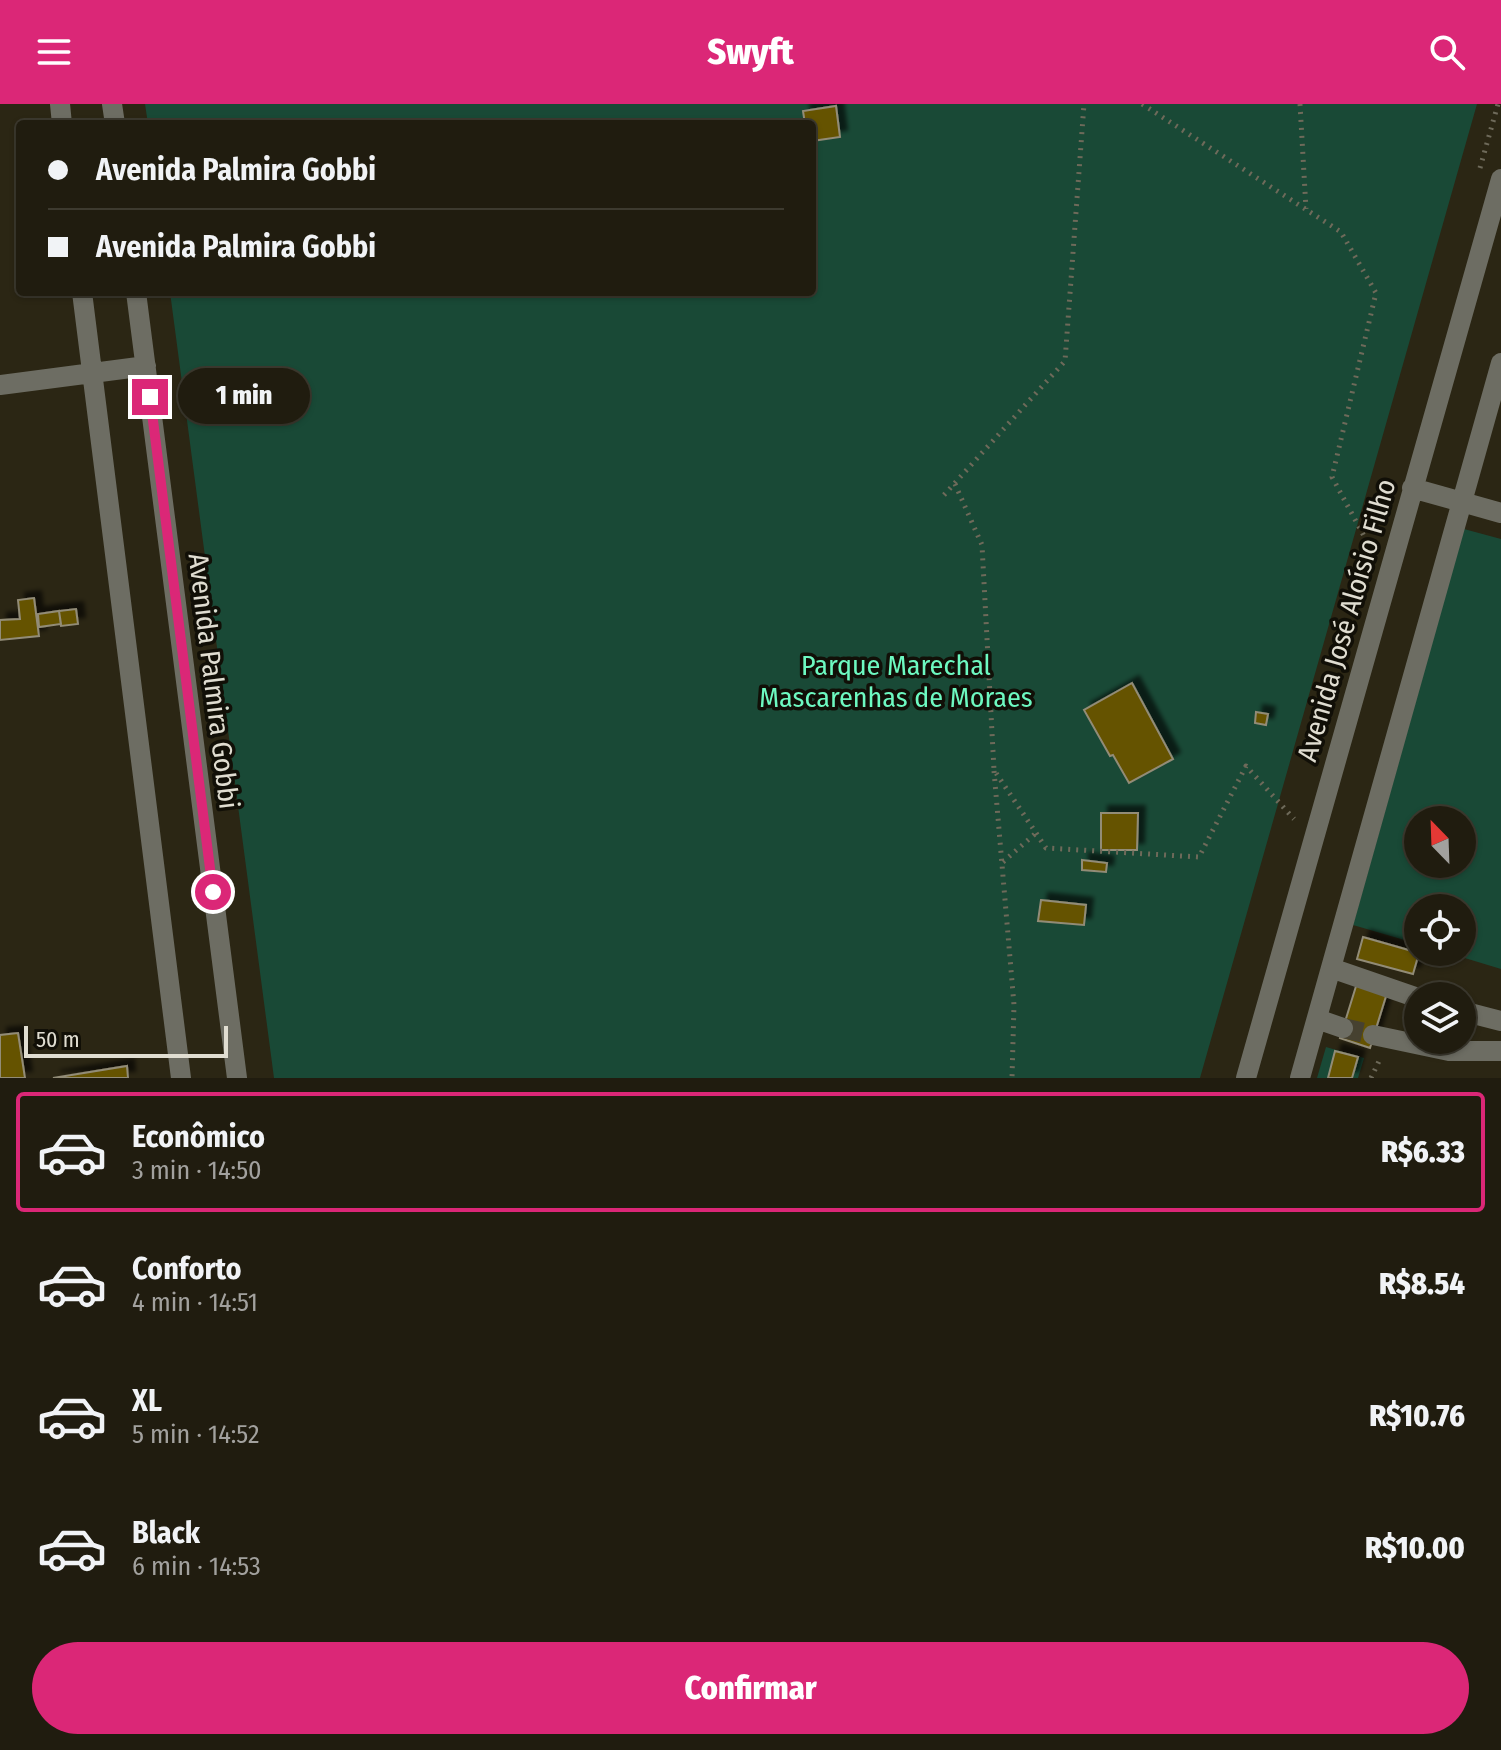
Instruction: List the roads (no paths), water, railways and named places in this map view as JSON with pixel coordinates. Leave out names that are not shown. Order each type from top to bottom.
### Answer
[{"type":"street","name":"Avenida José Aloísio Filho","points":[[1246,1078],[1501,179]]},
{"type":"street","points":[[82,296],[181,1078]]},
{"type":"street","name":"Avenida Palmira Gobbi","points":[[137,296],[237,1078]]},
{"type":"street","points":[[1300,1078],[1501,363]]},
{"type":"street","points":[[0,385],[146,366]]},
{"type":"street","points":[[1412,488],[1501,513]]},
{"type":"street","points":[[1331,968],[1404,993]]},
{"type":"street","points":[[1476,1015],[1501,1021]]},
{"type":"street","points":[[1317,1019],[1343,1028]]},
{"type":"street","points":[[1373,1035],[1404,1038]]},
{"type":"street","points":[[1476,1048],[1501,1051]]},
{"type":"tunnel","points":[[1343,1028],[1373,1035]]},
{"type":"park label","name":"Parque Marechal Mascarenhas de Moraes","points":[[896,681]]}]
